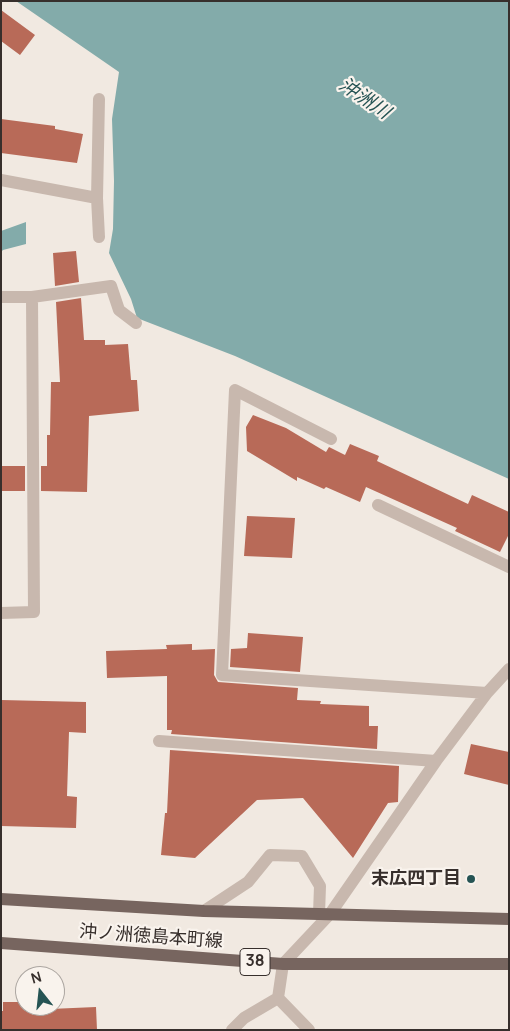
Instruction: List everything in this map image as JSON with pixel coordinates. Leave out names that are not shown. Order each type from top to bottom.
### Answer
[{"type":"main road","name":"沖ノ洲徳島本町線","points":[[1,899],[204,911],[509,919]]},
{"type":"main road","name":"沖ノ洲徳島本町線","points":[[1,943],[283,964],[509,964]]},
{"type":"street","points":[[99,100],[97,198],[99,237]]},
{"type":"street","points":[[1,180],[97,198]]},
{"type":"street","points":[[1,297],[32,297],[111,286],[120,310],[136,323]]},
{"type":"street","points":[[1,613],[34,612],[32,297]]},
{"type":"street","points":[[331,439],[235,390],[222,675],[487,692]]},
{"type":"street","points":[[378,505],[509,567]]},
{"type":"street","points":[[278,998],[283,964],[325,914],[487,692],[507,675]]},
{"type":"street","points":[[158,741],[436,761]]},
{"type":"street","points":[[204,911],[248,882],[270,854],[302,856],[320,886],[325,914]]},
{"type":"street","points":[[232,1030],[244,1018],[278,998]]},
{"type":"street","points":[[278,998],[309,1030]]},
{"type":"water","name":"沖洲川","points":[[16,1],[509,1],[509,479],[235,356],[137,318],[131,299],[109,253],[113,229],[112,119],[119,72]]},
{"type":"water","points":[[26,222],[26,244],[1,252],[1,231]]},
{"type":"building","points":[[1,10],[35,35],[20,55],[1,41]]},
{"type":"building","points":[[1,119],[55,126],[55,129],[83,134],[77,163],[1,153]]},
{"type":"building","points":[[76,251],[79,282],[55,286],[53,253]]},
{"type":"building","points":[[81,298],[84,340],[105,340],[105,345],[128,344],[131,380],[137,380],[139,411],[89,416],[87,492],[41,491],[41,466],[47,466],[47,435],[50,435],[51,382],[60,382],[56,302]]},
{"type":"building","points":[[253,415],[286,428],[326,452],[329,447],[345,455],[350,444],[379,456],[377,461],[468,504],[472,495],[509,512],[509,534],[500,552],[455,531],[457,528],[366,487],[360,502],[297,477],[297,481],[247,451],[246,427]]},
{"type":"building","points":[[1,466],[25,466],[25,491],[1,491]]},
{"type":"building","points":[[247,516],[295,518],[292,558],[244,556]]},
{"type":"building","points":[[248,633],[303,637],[300,672],[230,667],[231,649],[247,648]]},
{"type":"building","points":[[192,644],[192,650],[215,649],[214,675],[218,682],[298,688],[297,700],[321,701],[320,704],[369,706],[369,726],[378,726],[377,749],[171,734],[172,730],[167,730],[167,676],[107,678],[106,651],[167,649],[166,645]]},
{"type":"building","points":[[1,700],[86,702],[86,733],[69,732],[67,796],[77,797],[76,828],[1,826]]},
{"type":"building","points":[[471,744],[509,752],[509,785],[464,774]]},
{"type":"building","points":[[170,750],[399,766],[398,802],[388,803],[353,858],[303,798],[257,800],[195,858],[161,855],[165,813],[167,813]]},
{"type":"building","points":[[3,1002],[15,1002],[15,1016],[65,1016],[65,1008],[96,1007],[97,1030],[1,1030],[1,1011],[3,1011]]},
{"type":"place","name":"末広四丁目","points":[[471,879]]}]
